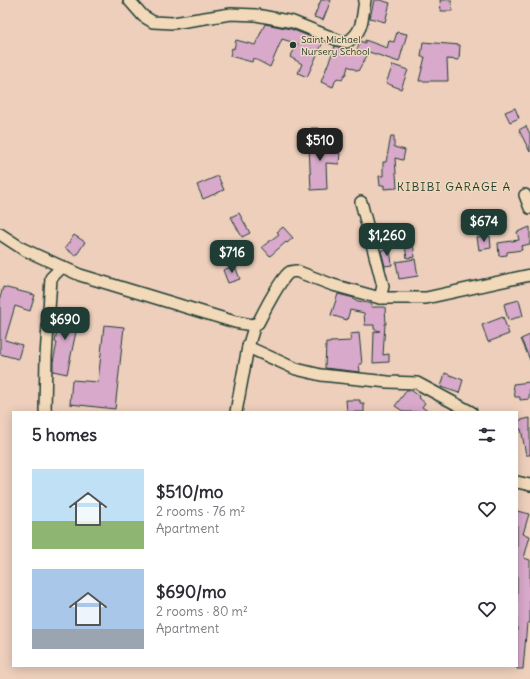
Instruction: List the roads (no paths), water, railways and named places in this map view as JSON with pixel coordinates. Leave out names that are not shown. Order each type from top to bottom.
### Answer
[{"type":"street","points":[[129,0],[143,16],[153,22],[173,23],[231,14],[256,15],[292,22],[338,40],[348,42],[354,38],[360,29],[365,0]]},
{"type":"street","points":[[525,195],[530,208]]},
{"type":"street","points":[[361,202],[383,286],[380,298]]},
{"type":"street","points":[[0,234],[23,249],[80,275],[112,286],[235,322],[255,324]]},
{"type":"street","points":[[45,411],[46,357],[51,278],[62,267]]},
{"type":"street","points":[[236,411],[248,346],[255,324],[278,286],[290,272],[296,271],[332,285],[380,298],[426,298],[530,275]]},
{"type":"street","points":[[248,346],[296,369],[320,375],[388,382],[417,383],[469,411]]},
{"type":"street","points":[[518,482],[530,485]]},
{"type":"place","name":"Saint Michael Nursery School","points":[[293,45]]},
{"type":"district","name":"KIBIBI GARAGE A","points":[[454,187]]}]
